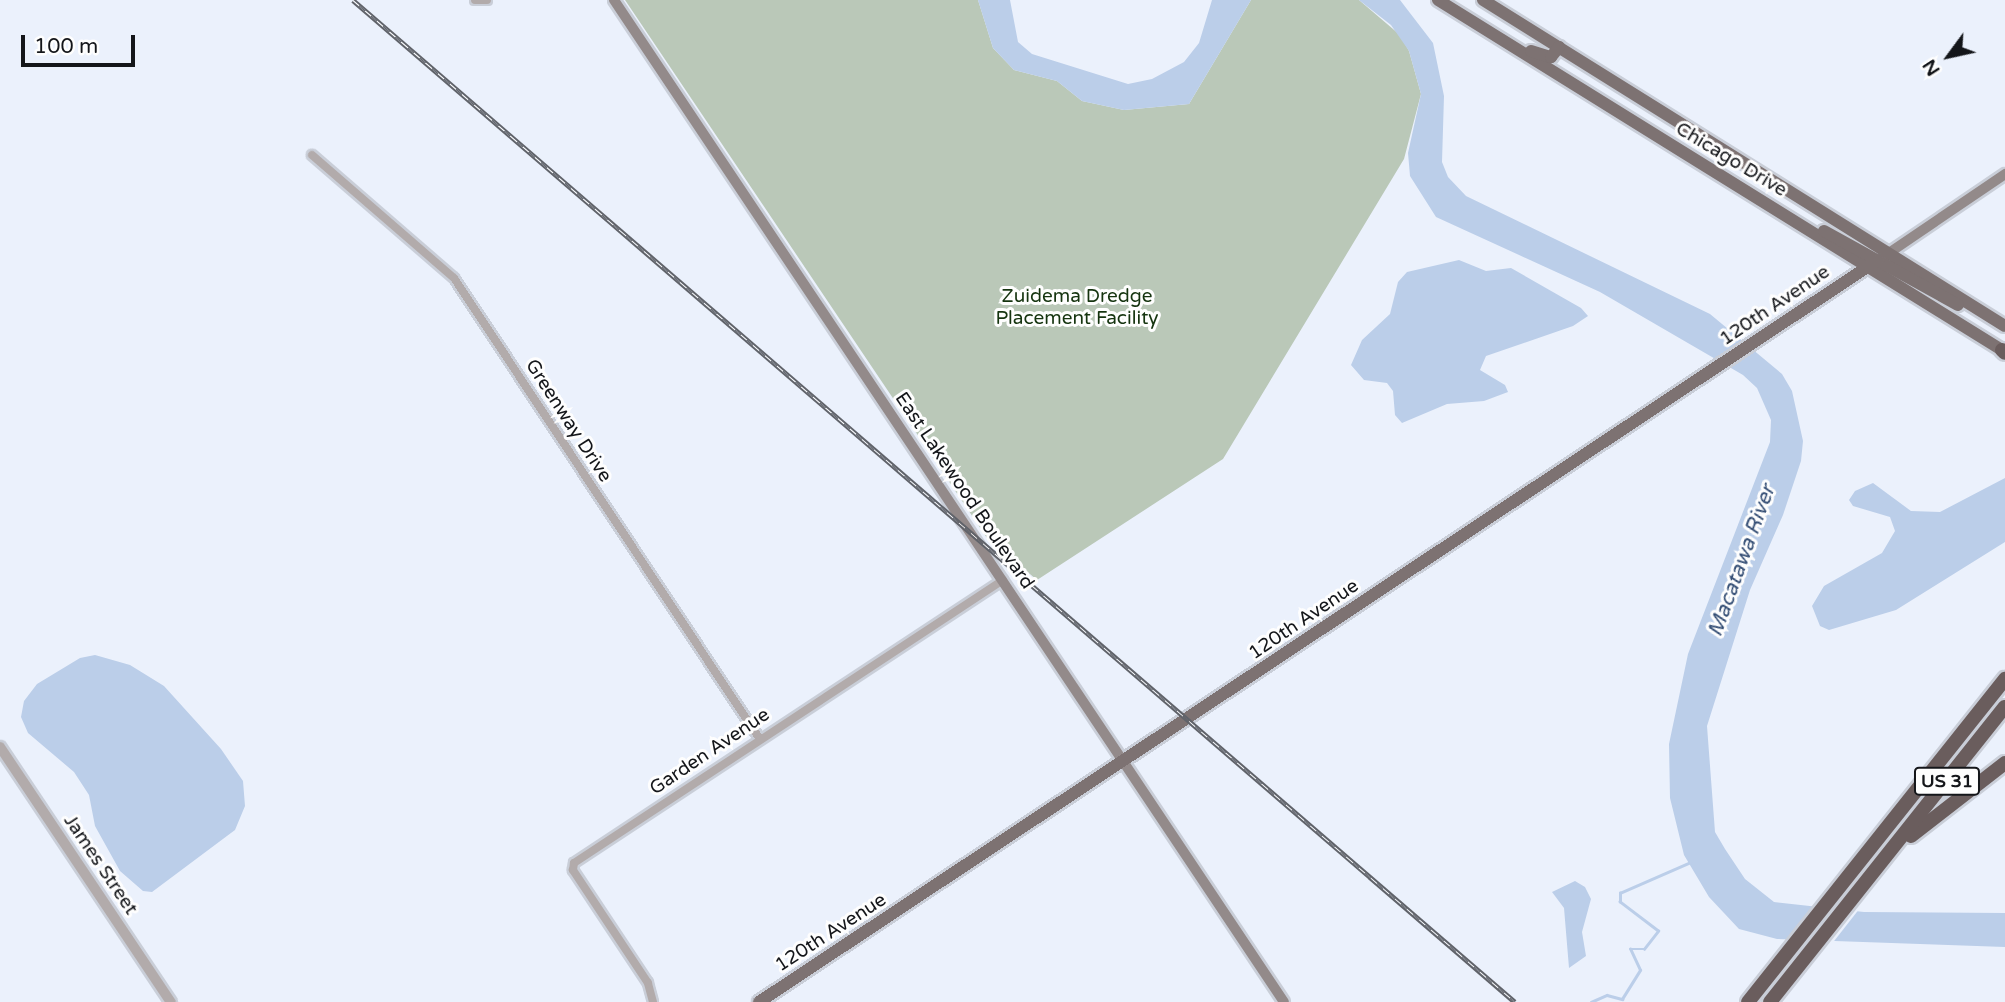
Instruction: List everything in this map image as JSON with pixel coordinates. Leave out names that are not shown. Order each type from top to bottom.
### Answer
[{"type":"highway","name":"US 31","points":[[1748,1002],[2005,680]]},
{"type":"highway","name":"US 31","points":[[1770,1002],[2005,707]]},
{"type":"highway","points":[[1888,854],[2005,764]]},
{"type":"main road","name":"East Lakewood Boulevard","points":[[614,0],[1284,1002]]},
{"type":"main road","name":"Chicago Drive","points":[[1438,0],[1800,224],[1982,311],[2005,326]]},
{"type":"main road","name":"Chicago Drive","points":[[1483,0],[1735,157],[2004,352]]},
{"type":"main road","points":[[1457,12],[1464,9],[1540,56],[1551,57],[1559,47]]},
{"type":"main road","points":[[1700,164],[1713,152],[1735,157]]},
{"type":"main road","points":[[1878,260],[2005,174]]},
{"type":"main road","name":"120th Avenue","points":[[759,1002],[1126,762],[1878,260]]},
{"type":"street","points":[[475,0],[487,0]]},
{"type":"street","name":"Greenway Drive","points":[[312,155],[454,278],[759,738]]},
{"type":"street","name":"Garden Avenue","points":[[653,1002],[648,983],[573,870],[574,863],[759,738],[1003,580]]},
{"type":"street","name":"James Street","points":[[0,747],[171,1002]]},
{"type":"green space","name":"Zuidema Dredge Placement Facility","points":[[625,0],[978,0],[993,48],[1014,70],[1057,81],[1082,101],[1124,110],[1189,104],[1251,0],[1359,0],[1400,35],[1409,51],[1421,94],[1404,159],[1223,459],[1037,580],[987,538]]},
{"type":"water","points":[[978,0],[1010,0],[1018,42],[1032,54],[1128,84],[1152,79],[1184,62],[1199,43],[1212,0],[1251,0],[1189,104],[1124,110],[1082,101],[1057,81],[1014,70],[993,48]]},
{"type":"water","name":"Macatawa River","points":[[1359,0],[1400,0],[1433,43],[1444,96],[1442,162],[1448,177],[1466,196],[1710,314],[1782,374],[1792,391],[1803,441],[1801,461],[1783,515],[1750,590],[1707,726],[1715,832],[1745,879],[1774,902],[1864,912],[2005,913],[2005,947],[1777,939],[1739,929],[1709,897],[1684,855],[1670,798],[1669,744],[1688,654],[1770,442],[1771,420],[1757,388],[1743,375],[1600,292],[1436,217],[1410,176],[1408,153],[1421,94],[1409,51],[1391,25]]},
{"type":"water","points":[[1459,260],[1486,271],[1511,268],[1581,308],[1588,316],[1573,326],[1486,356],[1480,370],[1505,385],[1508,392],[1484,401],[1447,404],[1402,423],[1395,415],[1393,391],[1387,383],[1364,380],[1351,365],[1362,340],[1390,314],[1398,282],[1407,272]]},
{"type":"water","points":[[2005,478],[2005,542],[1896,610],[1829,630],[1820,626],[1812,606],[1824,586],[1882,553],[1895,531],[1890,517],[1853,506],[1849,500],[1855,491],[1873,483],[1911,511],[1940,512]]},
{"type":"water","points":[[95,655],[130,665],[164,686],[221,749],[243,781],[245,806],[235,830],[152,892],[143,891],[120,871],[95,826],[89,795],[74,772],[28,733],[21,717],[24,701],[37,684],[80,658]]},
{"type":"water","points":[[1575,881],[1585,887],[1591,899],[1582,932],[1586,956],[1569,968],[1564,908],[1552,892]]},
{"type":"pier","points":[[1815,904],[1860,908],[1831,945],[1784,943]]},
{"type":"waterway","points":[[1591,1002],[1607,995],[1622,999],[1640,970],[1630,949],[1644,949],[1658,931],[1620,902],[1620,893],[1691,862]]},
{"type":"railway","points":[[353,0],[1515,1002]]}]
